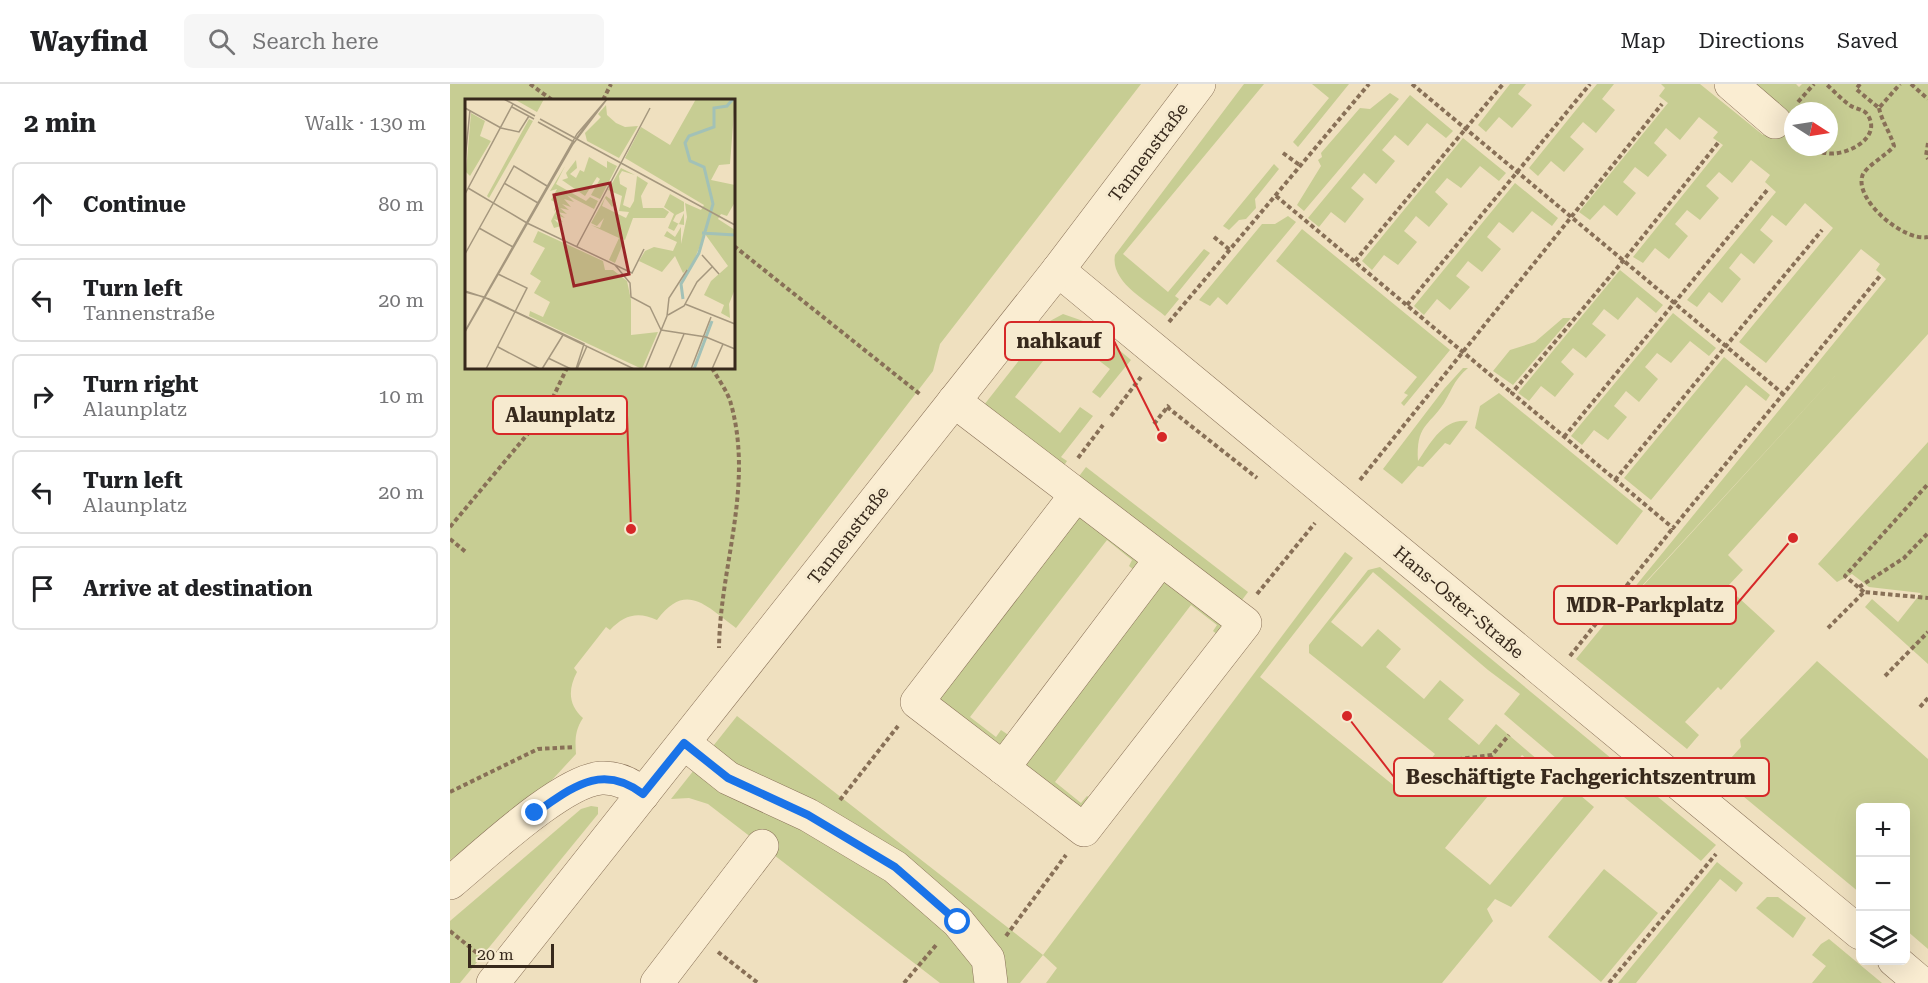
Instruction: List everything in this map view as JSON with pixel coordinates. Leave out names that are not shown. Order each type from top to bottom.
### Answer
[{"type":"street","name":"Tannenstraße","points":[[487,970],[643,794],[684,743],[1058,270],[1199,84]]},
{"type":"street","points":[[1731,84],[1775,122]]},
{"type":"street","name":"Hans-Oster-Straße","points":[[1058,270],[1145,362],[1338,501],[1856,930]]},
{"type":"street","points":[[949,407],[1068,488],[1245,623],[1084,830],[917,702],[1068,488]]},
{"type":"street","points":[[1003,768],[1161,559]]},
{"type":"street","points":[[684,743],[728,778],[808,815],[895,867],[958,922],[990,971]]},
{"type":"street","points":[[450,883],[535,813],[579,783],[602,778],[628,783],[643,794]]},
{"type":"street","points":[[657,983],[762,846]]},
{"type":"street","points":[[1900,965],[1921,983]]},
{"type":"path","points":[[530,84],[551,99]]},
{"type":"path","points":[[604,99],[611,84]]},
{"type":"path","points":[[1111,416],[1145,362],[1230,250],[1369,84]]},
{"type":"path","points":[[1412,84],[1782,393]]},
{"type":"path","points":[[1354,261],[1503,84]]},
{"type":"path","points":[[1407,305],[1590,84]]},
{"type":"path","points":[[1826,84],[1852,107],[1863,110],[1869,116],[1871,129],[1866,141],[1848,150],[1838,152]]},
{"type":"path","points":[[1860,84],[1856,89],[1879,108],[1882,122],[1891,135],[1894,146],[1887,156],[1866,169],[1861,178],[1863,190],[1876,212],[1893,226],[1910,235],[1928,237]]},
{"type":"path","points":[[1879,108],[1900,84]]},
{"type":"path","points":[[1911,84],[1928,99]]},
{"type":"path","points":[[1238,618],[1314,523],[1338,501],[1462,351],[1662,104]]},
{"type":"path","points":[[1512,393],[1718,143]]},
{"type":"path","points":[[1928,143],[1926,156],[1928,159]]},
{"type":"path","points":[[1283,153],[1300,166]]},
{"type":"path","points":[[1564,437],[1768,189]]},
{"type":"path","points":[[1276,196],[1673,528]]},
{"type":"path","points":[[1615,480],[1727,348],[1822,230]]},
{"type":"path","points":[[1214,237],[1230,250]]},
{"type":"path","points":[[735,247],[949,407]]},
{"type":"path","points":[[1552,678],[1782,393],[1880,276]]},
{"type":"path","points":[[450,527],[546,412],[567,369]]},
{"type":"path","points":[[713,369],[731,403],[740,465],[733,547],[719,616]]},
{"type":"path","points":[[1154,424],[1172,401]]},
{"type":"path","points":[[1167,407],[1260,480]]},
{"type":"path","points":[[1068,488],[1104,425]]},
{"type":"path","points":[[1928,484],[1845,576],[1864,592],[1928,598]]},
{"type":"path","points":[[1305,516],[1314,523]]},
{"type":"path","points":[[1859,587],[1904,558],[1928,532]]},
{"type":"path","points":[[450,539],[467,553]]},
{"type":"path","points":[[1828,628],[1864,592]]},
{"type":"path","points":[[1885,676],[1928,632]]},
{"type":"path","points":[[1920,707],[1928,698]]},
{"type":"path","points":[[843,798],[917,702]]},
{"type":"path","points":[[1428,763],[1492,755],[1509,735]]},
{"type":"path","points":[[450,792],[538,749],[575,747]]},
{"type":"path","points":[[990,971],[1084,830]]},
{"type":"path","points":[[1609,983],[1736,830]]},
{"type":"path","points":[[450,931],[487,970]]},
{"type":"path","points":[[694,933],[758,983]]},
{"type":"path","points":[[904,983],[918,966]]},
{"type":"green space","points":[[450,84],[1141,84],[940,344],[933,371],[736,628],[705,606],[696,601],[687,600],[677,602],[667,608],[657,620],[637,615],[626,618],[610,630],[606,627],[574,668],[577,672],[571,691],[572,702],[583,718],[576,735],[576,754],[552,780],[450,860]]},
{"type":"green space","points":[[1244,84],[1264,84],[1123,254],[1168,292],[1204,249],[1210,253],[1175,296],[1179,299],[1165,316],[1124,282],[1115,265],[1115,255]]},
{"type":"green space","points":[[1312,84],[1349,84],[1298,147],[1293,142],[1329,98]]},
{"type":"green space","points":[[1510,84],[1526,84],[1518,94],[1532,105],[1512,128],[1499,117],[1486,132],[1478,125]]},
{"type":"green space","points":[[1597,84],[1614,84],[1602,99],[1615,110],[1596,133],[1583,122],[1570,137],[1584,149],[1564,172],[1551,161],[1538,176],[1529,168]]},
{"type":"green space","points":[[1661,84],[1700,84],[1763,135],[1775,122],[1740,84],[1796,84],[1799,87],[1802,84],[1928,84],[1928,334],[1728,555],[1743,570],[1727,587],[1775,631],[1721,690],[1718,687],[1685,722],[1699,735],[1687,749],[1576,659],[1886,279],[1876,270],[1880,264],[1861,249],[1766,363],[1739,342],[1833,228],[1805,203],[1786,226],[1772,215],[1760,230],[1773,241],[1754,264],[1741,253],[1729,268],[1741,279],[1722,303],[1709,292],[1697,307],[1687,300],[1776,192],[1765,182],[1770,175],[1751,160],[1732,183],[1719,172],[1706,186],[1719,198],[1700,220],[1687,210],[1675,224],[1688,236],[1669,259],[1655,248],[1643,263],[1633,257],[1723,145],[1713,138],[1718,132],[1699,117],[1680,140],[1666,128],[1654,143],[1667,155],[1648,177],[1635,167],[1623,182],[1636,193],[1617,216],[1604,205],[1590,220],[1579,212],[1668,103],[1659,96],[1665,88]],"holes":[[[1845,365],[1641,588],[1641,587]]]},
{"type":"green space","points":[[1390,93],[1399,99],[1304,211],[1297,205],[1321,166],[1318,160],[1322,157],[1321,153],[1360,108],[1370,109]]},
{"type":"green space","points":[[1410,95],[1453,131],[1446,138],[1427,123],[1408,146],[1395,135],[1382,150],[1395,161],[1376,184],[1364,173],[1351,188],[1364,199],[1345,223],[1331,212],[1319,227],[1308,218]]},
{"type":"green space","points":[[1463,138],[1506,173],[1499,181],[1480,166],[1461,188],[1447,178],[1435,192],[1448,204],[1429,227],[1416,216],[1404,231],[1417,242],[1398,265],[1384,255],[1372,270],[1362,261]]},
{"type":"green space","points":[[1274,164],[1279,169],[1255,199],[1256,208],[1246,219],[1239,220],[1229,230],[1223,226]]},
{"type":"green space","points":[[1515,183],[1558,218],[1552,226],[1532,211],[1513,233],[1499,222],[1487,237],[1501,249],[1482,272],[1468,261],[1456,276],[1470,287],[1450,310],[1437,299],[1424,315],[1414,306]]},
{"type":"green space","points":[[1288,216],[1296,222],[1227,305],[1218,297],[1210,306],[1199,300],[1262,224],[1275,224]]},
{"type":"green space","points":[[1302,229],[1450,350],[1404,406],[1401,403],[1408,395],[1404,393],[1417,377],[1276,261]]},
{"type":"green space","points":[[1620,270],[1663,305],[1656,313],[1637,297],[1618,320],[1604,309],[1592,324],[1606,335],[1586,358],[1573,348],[1561,362],[1574,374],[1555,397],[1541,386],[1529,401],[1518,393]]},
{"type":"green space","points":[[1673,313],[1716,348],[1709,356],[1690,341],[1671,363],[1657,353],[1645,367],[1658,379],[1639,402],[1626,391],[1614,406],[1627,417],[1608,440],[1594,430],[1582,445],[1571,436]]},
{"type":"green space","points":[[1063,314],[1086,322],[1131,360],[1100,398],[1092,392],[1110,369],[1064,334],[1015,397],[1060,433],[1080,407],[1093,416],[1061,457],[1067,461],[1059,473],[980,410],[1050,321]]},
{"type":"green space","points":[[1563,318],[1571,318],[1513,385],[1493,371],[1510,350],[1535,342]]},
{"type":"green space","points":[[1724,357],[1770,395],[1766,401],[1746,385],[1651,500],[1624,478]]},
{"type":"green space","points":[[1463,368],[1468,368],[1457,380],[1444,403],[1421,433],[1418,461],[1444,428],[1459,421],[1468,421],[1450,445],[1445,443],[1423,467],[1418,466],[1402,484],[1383,469],[1444,389]]},
{"type":"green space","points":[[1499,393],[1643,511],[1617,545],[1475,428],[1480,406]]},
{"type":"green space","points":[[1928,442],[1928,664],[1865,607],[1872,599],[1898,622],[1921,593],[1869,587],[1852,574],[1837,582],[1818,564]]},
{"type":"green space","points":[[1086,467],[1248,592],[1236,608],[1074,483]]},
{"type":"green space","points":[[1071,512],[1142,554],[1140,575],[1129,566],[1132,560],[1107,540],[970,717],[996,737],[1001,730],[1013,738],[996,750],[931,691]]},
{"type":"green space","points":[[1345,552],[1353,558],[1260,677],[1403,793],[1435,754],[1309,653],[1309,645],[1368,570],[1380,567],[1716,845],[1701,861],[1612,787],[1602,797],[1504,714],[1520,694],[1488,670],[1373,572],[1331,622],[1362,647],[1378,629],[1401,649],[1386,667],[1424,699],[1440,680],[1464,700],[1448,719],[1479,745],[1496,724],[1545,766],[1541,771],[1522,755],[1445,848],[1490,885],[1567,793],[1548,777],[1553,772],[1594,807],[1511,907],[1495,899],[1487,909],[1493,921],[1442,983],[1046,983],[1057,968],[1043,955]]},
{"type":"green space","points":[[1160,574],[1227,619],[1224,640],[1213,631],[1217,625],[1191,605],[1055,782],[1081,803],[1087,796],[1098,804],[1085,815],[1016,756]]},
{"type":"green space","points":[[1817,661],[1928,759],[1928,949],[1910,933],[1910,803],[1856,803],[1856,890],[1720,777],[1721,769],[1741,747],[1740,740]]},
{"type":"green space","points":[[737,716],[1043,955],[1020,983],[940,983],[708,804],[689,798],[671,799]]},
{"type":"green space","points":[[591,806],[598,807],[598,814],[460,983],[450,983],[450,921],[581,809]]},
{"type":"green space","points":[[1717,862],[1743,883],[1736,892],[1720,879],[1636,983],[1618,983]]},
{"type":"green space","points":[[1604,869],[1658,913],[1601,982],[1548,937]]},
{"type":"green space","points":[[1767,897],[1778,897],[1806,918],[1793,938],[1756,908]]},
{"type":"green space","points":[[1829,939],[1856,961],[1856,965],[1860,965],[1882,983],[1812,983],[1826,966],[1812,955],[1821,944]]},
{"type":"place","name":"nahkauf","points":[[1162,437]]},
{"type":"place","name":"Alaunplatz","points":[[631,529]]},
{"type":"place","name":"MDR-Parkplatz","points":[[1793,538]]},
{"type":"place","name":"Beschäftigte Fachgerichtszentrum","points":[[1347,716]]},
{"type":"route","points":[[535,813],[579,783],[602,778],[628,783],[643,794],[684,743],[728,778],[808,815],[895,867],[958,922]]}]
